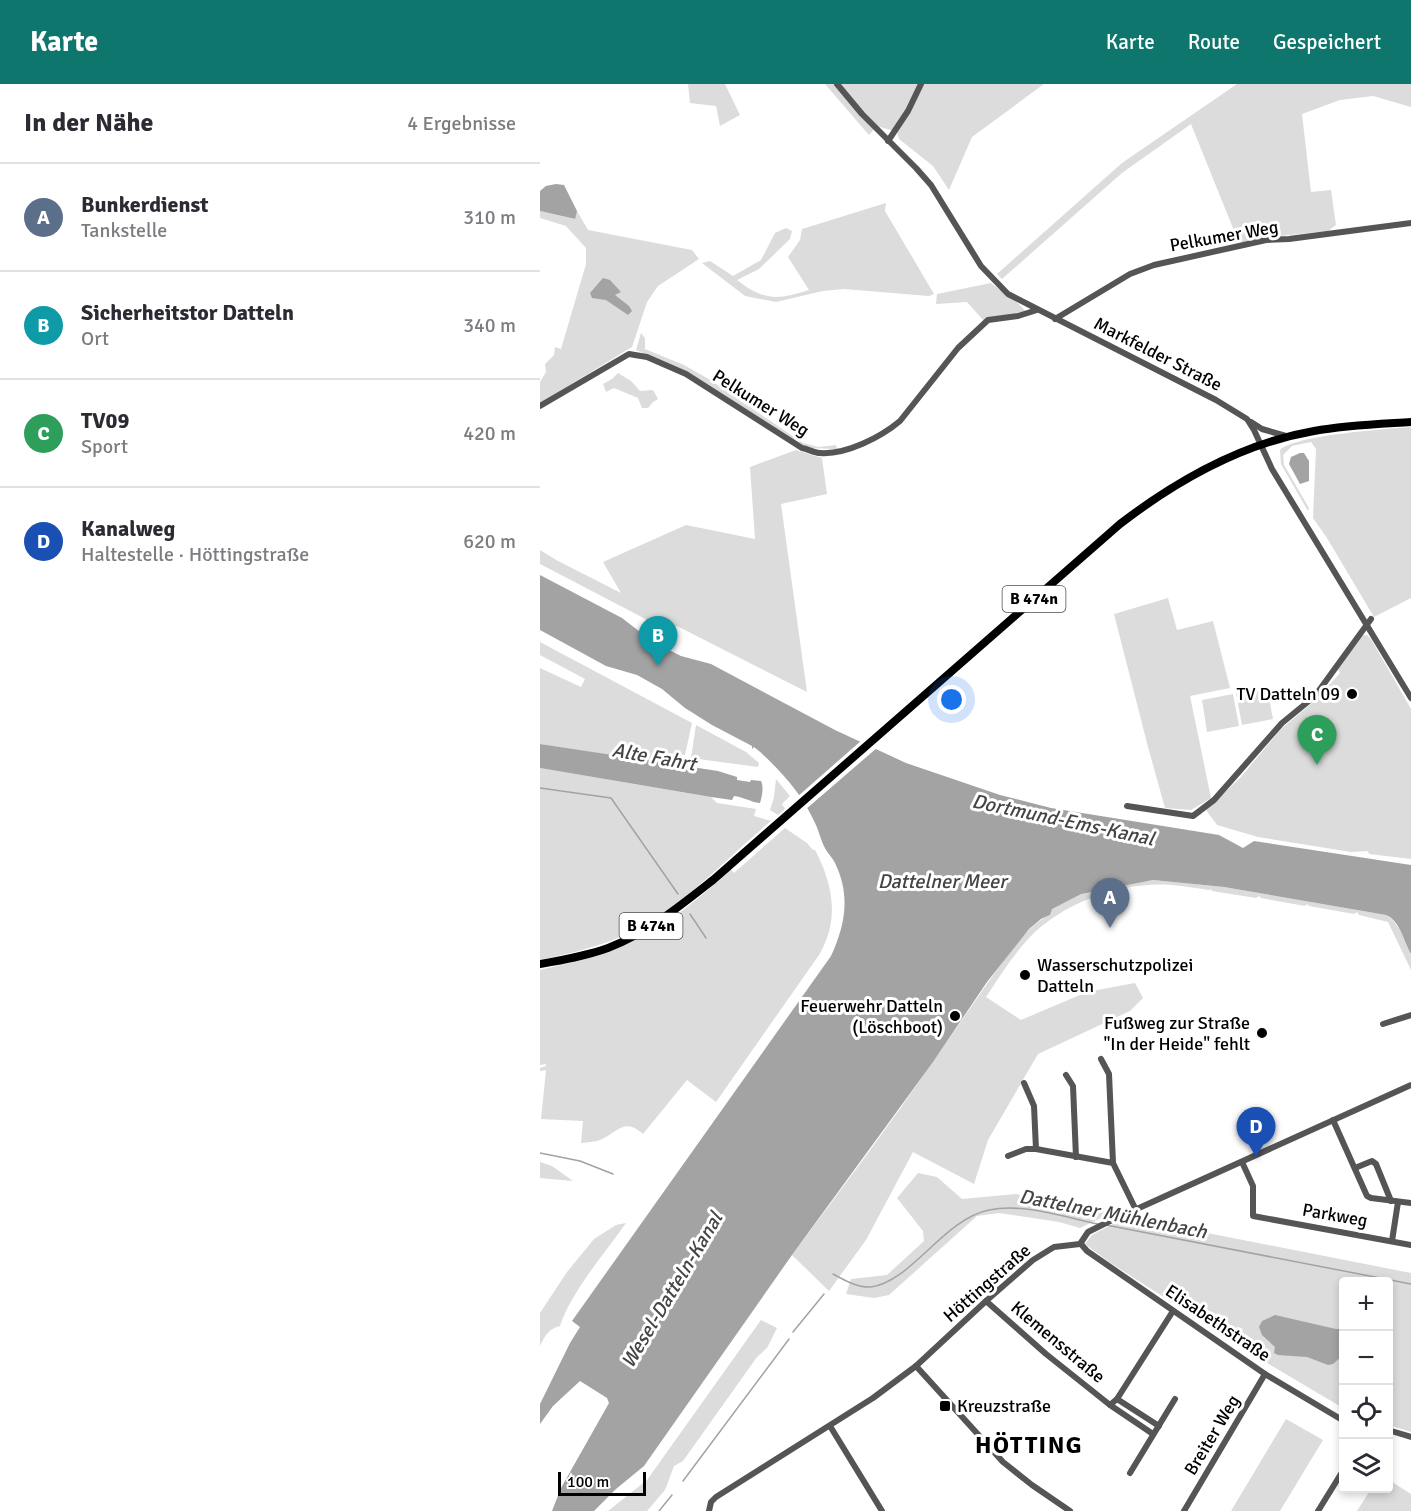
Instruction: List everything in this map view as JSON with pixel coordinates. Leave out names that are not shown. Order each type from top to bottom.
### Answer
[{"type":"main road","name":"B 474n","points":[[540,964],[598,951],[633,936],[666,916],[713,880],[1120,524],[1150,501],[1195,476],[1261,445],[1327,429],[1411,422]]},
{"type":"street","name":"Markfelder Straße","points":[[837,84],[931,185],[989,276],[1008,294],[1216,400],[1262,429],[1290,437]]},
{"type":"street","points":[[888,141],[908,111],[921,84]]},
{"type":"street","name":"Pelkumer Weg","points":[[1055,318],[1130,274],[1154,265],[1266,240],[1411,223]]},
{"type":"street","name":"Pelkumer Weg","points":[[540,406],[629,354],[647,357],[686,374],[802,448],[819,453],[840,451],[878,437],[900,421],[958,348],[988,320],[1018,316],[1037,310]]},
{"type":"street","points":[[1247,419],[1272,469],[1369,621],[1411,698]]},
{"type":"street","points":[[1127,806],[1192,816],[1207,805],[1229,784],[1282,723],[1315,696],[1369,621]]},
{"type":"street","points":[[1383,1024],[1411,1015]]},
{"type":"street","points":[[1101,1059],[1109,1074],[1113,1163],[1136,1210]]},
{"type":"street","points":[[1066,1075],[1073,1086],[1076,1157]]},
{"type":"street","points":[[1024,1083],[1034,1106],[1036,1149]]},
{"type":"street","points":[[1081,1244],[1088,1232],[1108,1222],[1411,1085]]},
{"type":"street","points":[[1333,1120],[1367,1196],[1411,1203]]},
{"type":"street","points":[[1008,1156],[1026,1149],[1036,1149],[1113,1163]]},
{"type":"street","name":"Parkweg","points":[[1242,1161],[1253,1186],[1253,1216],[1411,1245]]},
{"type":"street","points":[[1355,1168],[1372,1161],[1376,1164],[1395,1201],[1392,1241]]},
{"type":"street","name":"Höttingstraße","points":[[709,1511],[711,1502],[716,1497],[873,1398],[916,1366],[1033,1260],[1060,1245],[1081,1244]]},
{"type":"street","name":"Elisabethstraße","points":[[1081,1244],[1087,1251],[1265,1374],[1339,1418]]},
{"type":"street","name":"Klemensstraße","points":[[986,1301],[1110,1406],[1153,1434]]},
{"type":"street","name":"Klemensstraße","points":[[1110,1406],[1117,1399],[1173,1311]]},
{"type":"street","points":[[916,1366],[1003,1462],[1070,1511]]},
{"type":"street","name":"Breiter Weg","points":[[1184,1511],[1265,1374]]},
{"type":"street","name":"Klemensstraße","points":[[1117,1399],[1159,1426]]},
{"type":"street","points":[[1130,1473],[1175,1399]]},
{"type":"street","points":[[830,1426],[882,1511]]},
{"type":"street","points":[[1393,1431],[1411,1437]]},
{"type":"street","points":[[1318,1511],[1339,1477]]},
{"type":"shaded area","points":[[688,84],[725,84],[740,115],[720,126],[716,106],[690,103]]},
{"type":"shaded area","points":[[825,84],[1044,84],[972,137],[949,190],[933,166],[899,139],[897,132],[877,126],[869,135]]},
{"type":"shaded area","points":[[1237,84],[1411,84],[1411,107],[1373,96],[1340,100],[1302,114],[1311,192],[1331,190],[1336,225],[1328,231],[1239,243],[1191,124],[1122,173],[1002,279],[997,274],[1122,163]]},
{"type":"shaded area","points":[[886,203],[885,211],[934,294],[929,296],[844,289],[823,291],[776,302],[745,296],[702,263],[710,261],[733,276],[761,260],[775,233],[786,228],[792,231],[790,239],[759,269],[737,280],[755,292],[772,297],[788,296],[809,290],[788,257],[800,240],[802,229]]},
{"type":"shaded area","points":[[540,211],[574,219],[577,211],[588,230],[692,250],[699,259],[658,286],[647,302],[632,347],[540,403],[540,382],[546,372],[545,364],[554,355],[555,347],[561,349],[586,264],[586,248],[566,226],[540,218]]},
{"type":"shaded area","points":[[991,283],[1025,311],[984,321],[967,302],[936,304],[937,294]]},
{"type":"shaded area","points":[[641,333],[645,338],[645,349],[684,365],[707,378],[803,443],[818,447],[836,445],[837,449],[809,448],[684,370],[636,350]]},
{"type":"shaded area","points":[[618,373],[631,381],[640,391],[653,390],[658,399],[648,408],[642,408],[638,398],[614,388],[606,392],[603,384]]},
{"type":"shaded area","points":[[1411,427],[1411,598],[1374,617],[1313,518],[1316,449],[1311,442],[1292,446],[1283,455],[1284,465],[1309,508],[1308,511],[1281,464],[1280,450],[1303,440]]},
{"type":"shaded area","points":[[796,450],[822,458],[827,494],[781,504],[807,692],[677,626],[657,625],[540,564],[540,550],[621,593],[603,562],[686,525],[755,539],[750,467]]},
{"type":"shaded area","points":[[1168,598],[1177,630],[1213,621],[1230,688],[1190,696],[1211,798],[1191,810],[1165,808],[1114,614]]},
{"type":"shaded area","points":[[1364,635],[1371,639],[1411,709],[1411,859],[1258,837],[1217,825],[1206,810],[1240,778],[1281,729],[1317,699],[1340,673],[1338,669]]},
{"type":"shaded area","points":[[540,642],[692,723],[685,755],[660,752],[685,767],[540,744],[540,668],[581,687],[585,679],[540,655]]},
{"type":"shaded area","points":[[1267,688],[1273,719],[1242,725],[1236,693]]},
{"type":"shaded area","points":[[1233,694],[1239,726],[1207,732],[1202,700]]},
{"type":"shaded area","points":[[696,725],[746,752],[759,763],[758,767],[691,758]]},
{"type":"shaded area","points":[[540,768],[711,797],[717,803],[756,809],[754,816],[771,821],[696,888],[648,923],[609,941],[540,960]]},
{"type":"shaded area","points":[[776,779],[790,796],[782,804],[785,809],[778,815],[770,810]]},
{"type":"shaded area","points":[[785,828],[815,850],[821,863],[832,902],[830,929],[819,955],[716,1102],[687,1080],[643,1134],[626,1126],[593,1142],[581,1143],[583,1121],[541,1119],[546,1070],[540,1071],[540,1068],[546,1064],[540,1065],[540,970],[607,953],[647,934],[691,904],[730,869],[734,873]]},
{"type":"shaded area","points":[[1153,880],[1224,887],[1386,915],[1398,927],[1408,945],[1411,970],[1388,922],[1359,915],[1357,912],[1354,914],[1259,896],[1256,898],[1177,885],[1153,885],[1115,890],[1077,904],[1030,937],[986,997],[1021,1020],[1087,992],[1135,983],[1143,998],[1130,1011],[1038,1054],[988,1140],[974,1184],[913,1152],[866,1240],[829,1291],[792,1255],[883,1132],[1015,946],[1030,928],[1050,915],[1051,909],[1074,896],[1100,888]]},
{"type":"shaded area","points":[[540,1162],[552,1166],[573,1181],[540,1178]]},
{"type":"shaded area","points":[[918,1173],[937,1177],[962,1199],[1016,1194],[1108,1211],[1107,1215],[1080,1228],[1059,1222],[999,1213],[977,1216],[889,1295],[874,1298],[846,1294],[851,1279],[887,1275],[924,1241],[923,1231],[897,1198]]},
{"type":"shaded area","points":[[1126,1217],[1411,1273],[1411,1432],[1393,1426],[1393,1277],[1339,1277],[1339,1406],[1262,1360],[1109,1262],[1085,1244],[1092,1235]]},
{"type":"shaded area","points":[[626,1223],[580,1286],[560,1326],[545,1336],[540,1346],[540,1313],[567,1272],[594,1239],[616,1225]]},
{"type":"shaded area","points":[[761,1320],[777,1328],[767,1348],[757,1357],[683,1461],[674,1466],[665,1490],[647,1511],[608,1511],[647,1480]]},
{"type":"shaded area","points":[[1286,1419],[1323,1440],[1280,1511],[1231,1511]]},
{"type":"shaded area","points":[[1393,1483],[1411,1494],[1411,1511],[1357,1511],[1368,1493],[1393,1493]]},
{"type":"water","points":[[564,185],[577,211],[575,219],[540,211],[540,191],[546,186]]},
{"type":"water","points":[[603,278],[610,280],[621,292],[615,295],[629,306],[632,311],[628,315],[606,300],[592,298],[590,293]]},
{"type":"water","points":[[1304,453],[1309,461],[1309,481],[1300,484],[1289,464],[1291,457]]},
{"type":"water","name":"Dattelner Meer","points":[[540,575],[622,618],[653,642],[681,656],[711,664],[835,730],[906,763],[1000,795],[1051,808],[1219,835],[1243,848],[1254,841],[1411,865],[1411,954],[1395,922],[1386,915],[1224,887],[1153,880],[1081,894],[1052,909],[1050,915],[1029,929],[987,982],[933,1062],[792,1255],[644,1466],[594,1511],[552,1511],[561,1488],[609,1403],[607,1398],[580,1381],[553,1406],[540,1424],[540,1404],[580,1327],[572,1321],[831,956],[843,922],[844,899],[840,875],[826,850],[810,812],[798,793],[776,767],[754,747],[752,749],[752,746],[685,708],[662,689],[637,675],[606,666],[540,630]]},
{"type":"water","points":[[540,744],[718,771],[737,777],[737,780],[761,781],[763,789],[760,803],[741,797],[734,796],[732,800],[711,797],[540,768]]},
{"type":"water","points":[[1275,1315],[1339,1329],[1339,1359],[1328,1365],[1307,1357],[1278,1355],[1274,1353],[1275,1347],[1262,1335],[1259,1327],[1262,1321]]},
{"type":"pier","points":[[862,740],[878,747],[805,810],[797,797]]},
{"type":"waterway","points":[[540,788],[611,798],[678,894]]},
{"type":"waterway","points":[[690,914],[706,938]]},
{"type":"waterway","name":"Dattelner Mühlenbach","points":[[540,1153],[580,1161],[613,1174]]},
{"type":"waterway","name":"Dattelner Mühlenbach","points":[[833,1274],[861,1286],[871,1287],[886,1283],[914,1263],[957,1225],[989,1210],[1016,1208],[1098,1224]]},
{"type":"waterway","name":"Dattelner Mühlenbach","points":[[1106,1225],[1411,1284]]},
{"type":"waterway","points":[[793,1332],[824,1294]]},
{"type":"waterway","points":[[683,1481],[789,1339]]},
{"type":"waterway","points":[[659,1511],[672,1495]]},
{"type":"place","name":"Sicherheitstor Datteln","points":[[658,666]]},
{"type":"place","name":"TV Datteln 09","points":[[1352,694]]},
{"type":"place","name":"TV09","points":[[1317,765]]},
{"type":"place","name":"Bunkerdienst","points":[[1110,928]]},
{"type":"place","name":"Wasserschutzpolizei Datteln","points":[[1025,975]]},
{"type":"place","name":"Feuerwehr Datteln (Löschboot)","points":[[955,1016]]},
{"type":"place","name":"Fußweg zur Straße \"In der Heide\" fehlt","points":[[1262,1033]]},
{"type":"place","name":"Kanalweg","points":[[1256,1157]]},
{"type":"place","name":"Kreuzstraße","points":[[945,1406]]},
{"type":"district","name":"HÖTTING","points":[[1029,1445]]},
{"type":"water label","name":"Alte Fahrt","points":[[654,757]]},
{"type":"water label","name":"Dortmund-Ems-Kanal","points":[[1063,820]]},
{"type":"water label","name":"Wesel-Datteln-Kanal","points":[[672,1290]]}]
